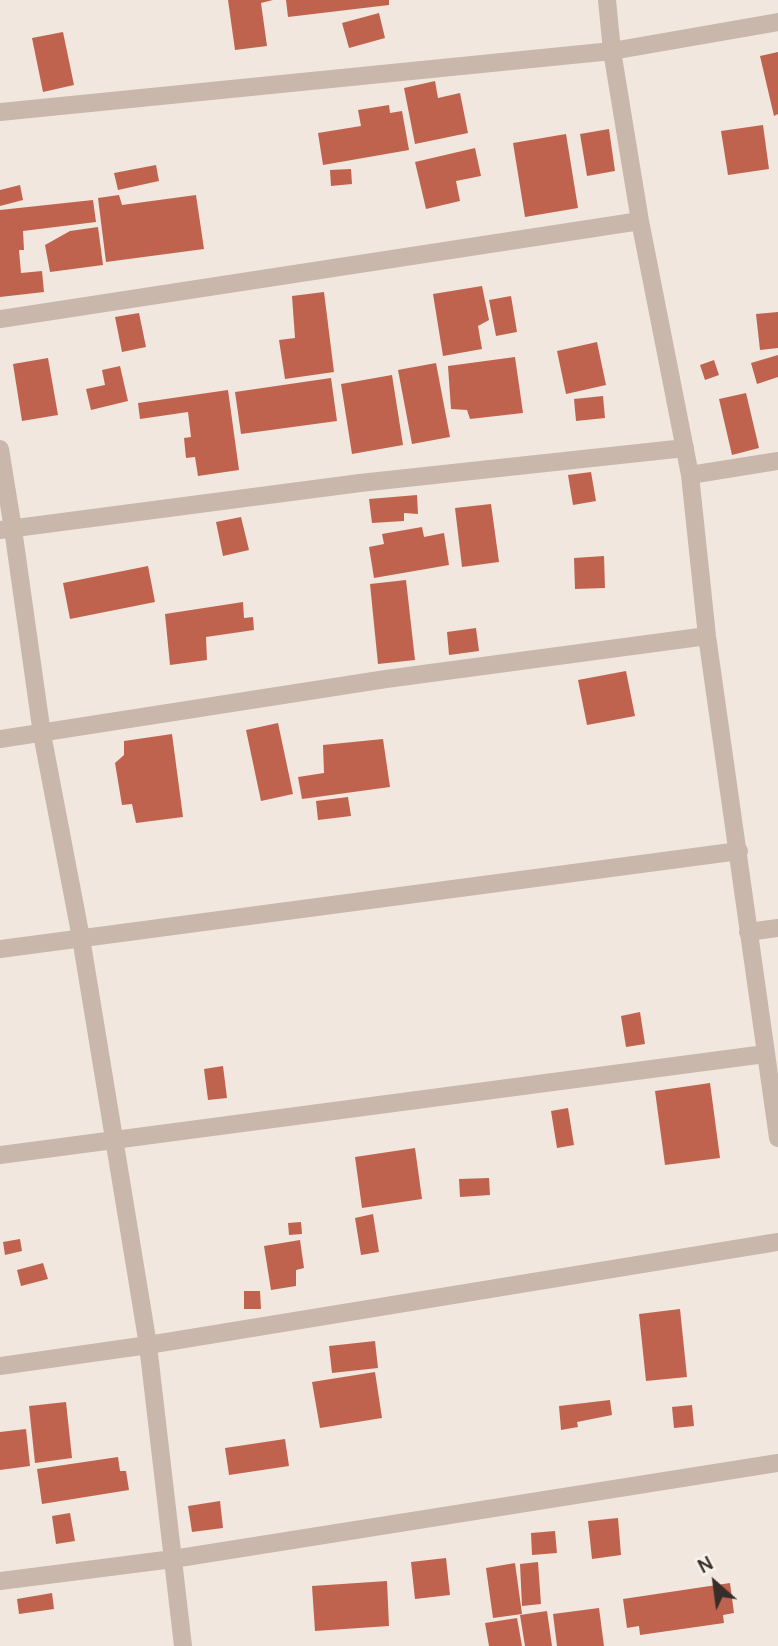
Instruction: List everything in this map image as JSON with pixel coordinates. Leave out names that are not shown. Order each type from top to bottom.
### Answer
[{"type":"street","points":[[607,0],[612,51],[640,221],[690,475],[707,636],[778,1138]]},
{"type":"street","points":[[0,112],[612,51],[778,22]]},
{"type":"street","points":[[0,319],[640,221]]},
{"type":"street","points":[[7,530],[360,483],[685,448]]},
{"type":"street","points":[[0,449],[7,530],[41,734],[81,938],[148,1345],[183,1646]]},
{"type":"street","points":[[690,475],[778,461]]},
{"type":"street","points":[[0,738],[41,734],[386,679],[707,636]]},
{"type":"street","points":[[0,949],[739,851]]},
{"type":"street","points":[[748,933],[778,928]]},
{"type":"street","points":[[0,1155],[765,1054]]},
{"type":"street","points":[[0,1366],[148,1345],[778,1242]]},
{"type":"street","points":[[0,1581],[173,1559],[778,1463]]},
{"type":"building","points":[[228,0],[273,0],[261,3],[267,46],[235,50]]},
{"type":"building","points":[[286,0],[389,0],[389,5],[288,17]]},
{"type":"building","points":[[379,13],[385,38],[349,48],[342,23]]},
{"type":"building","points":[[63,32],[74,85],[43,92],[32,38]]},
{"type":"building","points":[[778,52],[778,114],[774,116],[760,56]]},
{"type":"building","points":[[435,81],[438,98],[460,93],[468,133],[415,144],[404,88]]},
{"type":"building","points":[[389,105],[390,113],[402,111],[409,150],[323,165],[318,133],[361,126],[358,110]]},
{"type":"building","points":[[763,125],[769,169],[728,175],[721,131]]},
{"type":"building","points":[[609,129],[615,171],[587,176],[580,134]]},
{"type":"building","points":[[566,134],[578,208],[525,217],[513,143]]},
{"type":"building","points":[[475,148],[481,176],[456,181],[460,201],[426,209],[415,162]]},
{"type":"building","points":[[156,165],[159,181],[118,190],[114,173]]},
{"type":"building","points":[[351,169],[352,184],[331,186],[330,170]]},
{"type":"building","points":[[20,185],[23,200],[0,206],[0,190]]},
{"type":"building","points":[[119,195],[122,205],[196,195],[204,249],[106,262],[98,198]]},
{"type":"building","points":[[93,200],[96,222],[23,231],[24,250],[19,250],[21,273],[42,271],[44,292],[0,297],[0,210]]},
{"type":"building","points":[[98,227],[103,265],[50,272],[45,245],[70,231]]},
{"type":"building","points":[[482,286],[489,320],[478,326],[482,349],[443,356],[433,294]]},
{"type":"building","points":[[324,292],[334,372],[285,379],[279,340],[295,338],[292,296]]},
{"type":"building","points":[[511,296],[517,332],[496,336],[489,300]]},
{"type":"building","points":[[778,312],[778,348],[760,350],[756,314]]},
{"type":"building","points":[[139,313],[146,347],[122,352],[115,317]]},
{"type":"building","points":[[597,342],[606,385],[566,394],[557,351]]},
{"type":"building","points":[[778,355],[778,377],[757,384],[751,363]]},
{"type":"building","points":[[515,357],[523,413],[470,419],[467,410],[451,409],[448,366]]},
{"type":"building","points":[[48,358],[58,415],[22,421],[13,364]]},
{"type":"building","points":[[714,360],[719,375],[705,380],[700,365]]},
{"type":"building","points":[[436,363],[450,437],[412,444],[398,370]]},
{"type":"building","points":[[120,366],[128,401],[91,410],[86,389],[105,385],[102,370]]},
{"type":"building","points":[[392,375],[403,445],[352,454],[341,384]]},
{"type":"building","points":[[331,378],[337,421],[241,434],[235,392]]},
{"type":"building","points":[[228,390],[239,470],[198,476],[195,457],[186,458],[184,438],[191,437],[188,412],[140,419],[138,403]]},
{"type":"building","points":[[746,393],[759,448],[732,455],[719,399]]},
{"type":"building","points":[[603,396],[605,418],[576,421],[574,399]]},
{"type":"building","points":[[591,472],[596,501],[573,505],[568,475]]},
{"type":"building","points":[[417,495],[418,514],[404,513],[404,521],[372,523],[369,499]]},
{"type":"building","points":[[491,504],[499,562],[462,567],[455,508]]},
{"type":"building","points":[[241,517],[249,550],[223,556],[216,522]]},
{"type":"building","points":[[422,527],[424,537],[444,533],[449,565],[374,578],[369,547],[384,544],[382,534]]},
{"type":"building","points":[[604,556],[605,588],[575,589],[574,558]]},
{"type":"building","points":[[148,566],[155,602],[70,619],[63,583]]},
{"type":"building","points":[[406,580],[415,660],[378,664],[370,584]]},
{"type":"building","points":[[243,602],[244,618],[253,617],[254,630],[206,637],[207,660],[170,665],[165,614]]},
{"type":"building","points":[[476,628],[479,651],[449,655],[447,632]]},
{"type":"building","points":[[626,671],[635,716],[587,725],[578,680]]},
{"type":"building","points":[[278,723],[293,794],[261,801],[246,730]]},
{"type":"building","points":[[172,734],[183,817],[136,823],[132,804],[122,805],[115,763],[124,755],[124,741]]},
{"type":"building","points":[[383,739],[390,787],[302,799],[298,777],[324,773],[323,745]]},
{"type":"building","points":[[348,797],[351,816],[318,820],[316,801]]},
{"type":"building","points":[[640,1012],[645,1044],[626,1047],[621,1016]]},
{"type":"building","points":[[223,1066],[227,1098],[208,1100],[204,1069]]},
{"type":"building","points":[[710,1083],[720,1158],[665,1165],[655,1091]]},
{"type":"building","points":[[568,1108],[574,1145],[557,1148],[551,1111]]},
{"type":"building","points":[[415,1148],[422,1199],[362,1208],[355,1157]]},
{"type":"building","points":[[489,1178],[490,1195],[460,1197],[459,1179]]},
{"type":"building","points":[[373,1214],[379,1252],[361,1255],[355,1218]]},
{"type":"building","points":[[301,1222],[302,1234],[289,1235],[288,1223]]},
{"type":"building","points":[[20,1239],[22,1251],[5,1255],[3,1242]]},
{"type":"building","points":[[300,1240],[304,1268],[296,1270],[296,1286],[271,1290],[264,1246]]},
{"type":"building","points":[[43,1263],[48,1279],[21,1286],[17,1270]]},
{"type":"building","points":[[244,1291],[260,1291],[261,1309],[244,1309]]},
{"type":"building","points":[[680,1309],[687,1377],[646,1381],[639,1314]]},
{"type":"building","points":[[375,1341],[378,1368],[332,1373],[329,1346]]},
{"type":"building","points":[[375,1372],[382,1418],[320,1428],[312,1382]]},
{"type":"building","points":[[610,1400],[612,1415],[577,1422],[578,1427],[561,1430],[559,1406]]},
{"type":"building","points":[[66,1402],[72,1458],[35,1463],[29,1406]]},
{"type":"building","points":[[692,1405],[694,1426],[674,1428],[672,1407]]},
{"type":"building","points":[[26,1429],[30,1466],[0,1470],[0,1432]]},
{"type":"building","points":[[285,1439],[289,1466],[229,1475],[225,1448]]},
{"type":"building","points":[[118,1457],[120,1471],[126,1471],[129,1490],[42,1504],[37,1469]]},
{"type":"building","points":[[220,1501],[223,1528],[192,1532],[188,1506]]},
{"type":"building","points":[[70,1513],[75,1541],[56,1544],[52,1516]]},
{"type":"building","points":[[618,1518],[621,1555],[592,1559],[588,1521]]},
{"type":"building","points":[[555,1531],[557,1553],[532,1555],[531,1533]]},
{"type":"building","points":[[446,1558],[450,1595],[415,1599],[411,1562]]},
{"type":"building","points":[[538,1562],[541,1604],[522,1606],[520,1564]]},
{"type":"building","points":[[515,1563],[522,1614],[493,1618],[486,1568]]},
{"type":"building","points":[[387,1581],[389,1626],[315,1631],[312,1586]]},
{"type":"building","points":[[730,1583],[734,1613],[723,1615],[724,1623],[640,1635],[639,1626],[627,1628],[623,1599]]},
{"type":"building","points":[[52,1593],[54,1609],[19,1614],[17,1599]]},
{"type":"building","points":[[599,1608],[604,1646],[557,1646],[553,1614]]},
{"type":"building","points":[[547,1611],[552,1646],[525,1646],[520,1615]]},
{"type":"building","points":[[517,1618],[522,1646],[489,1646],[485,1623]]}]
